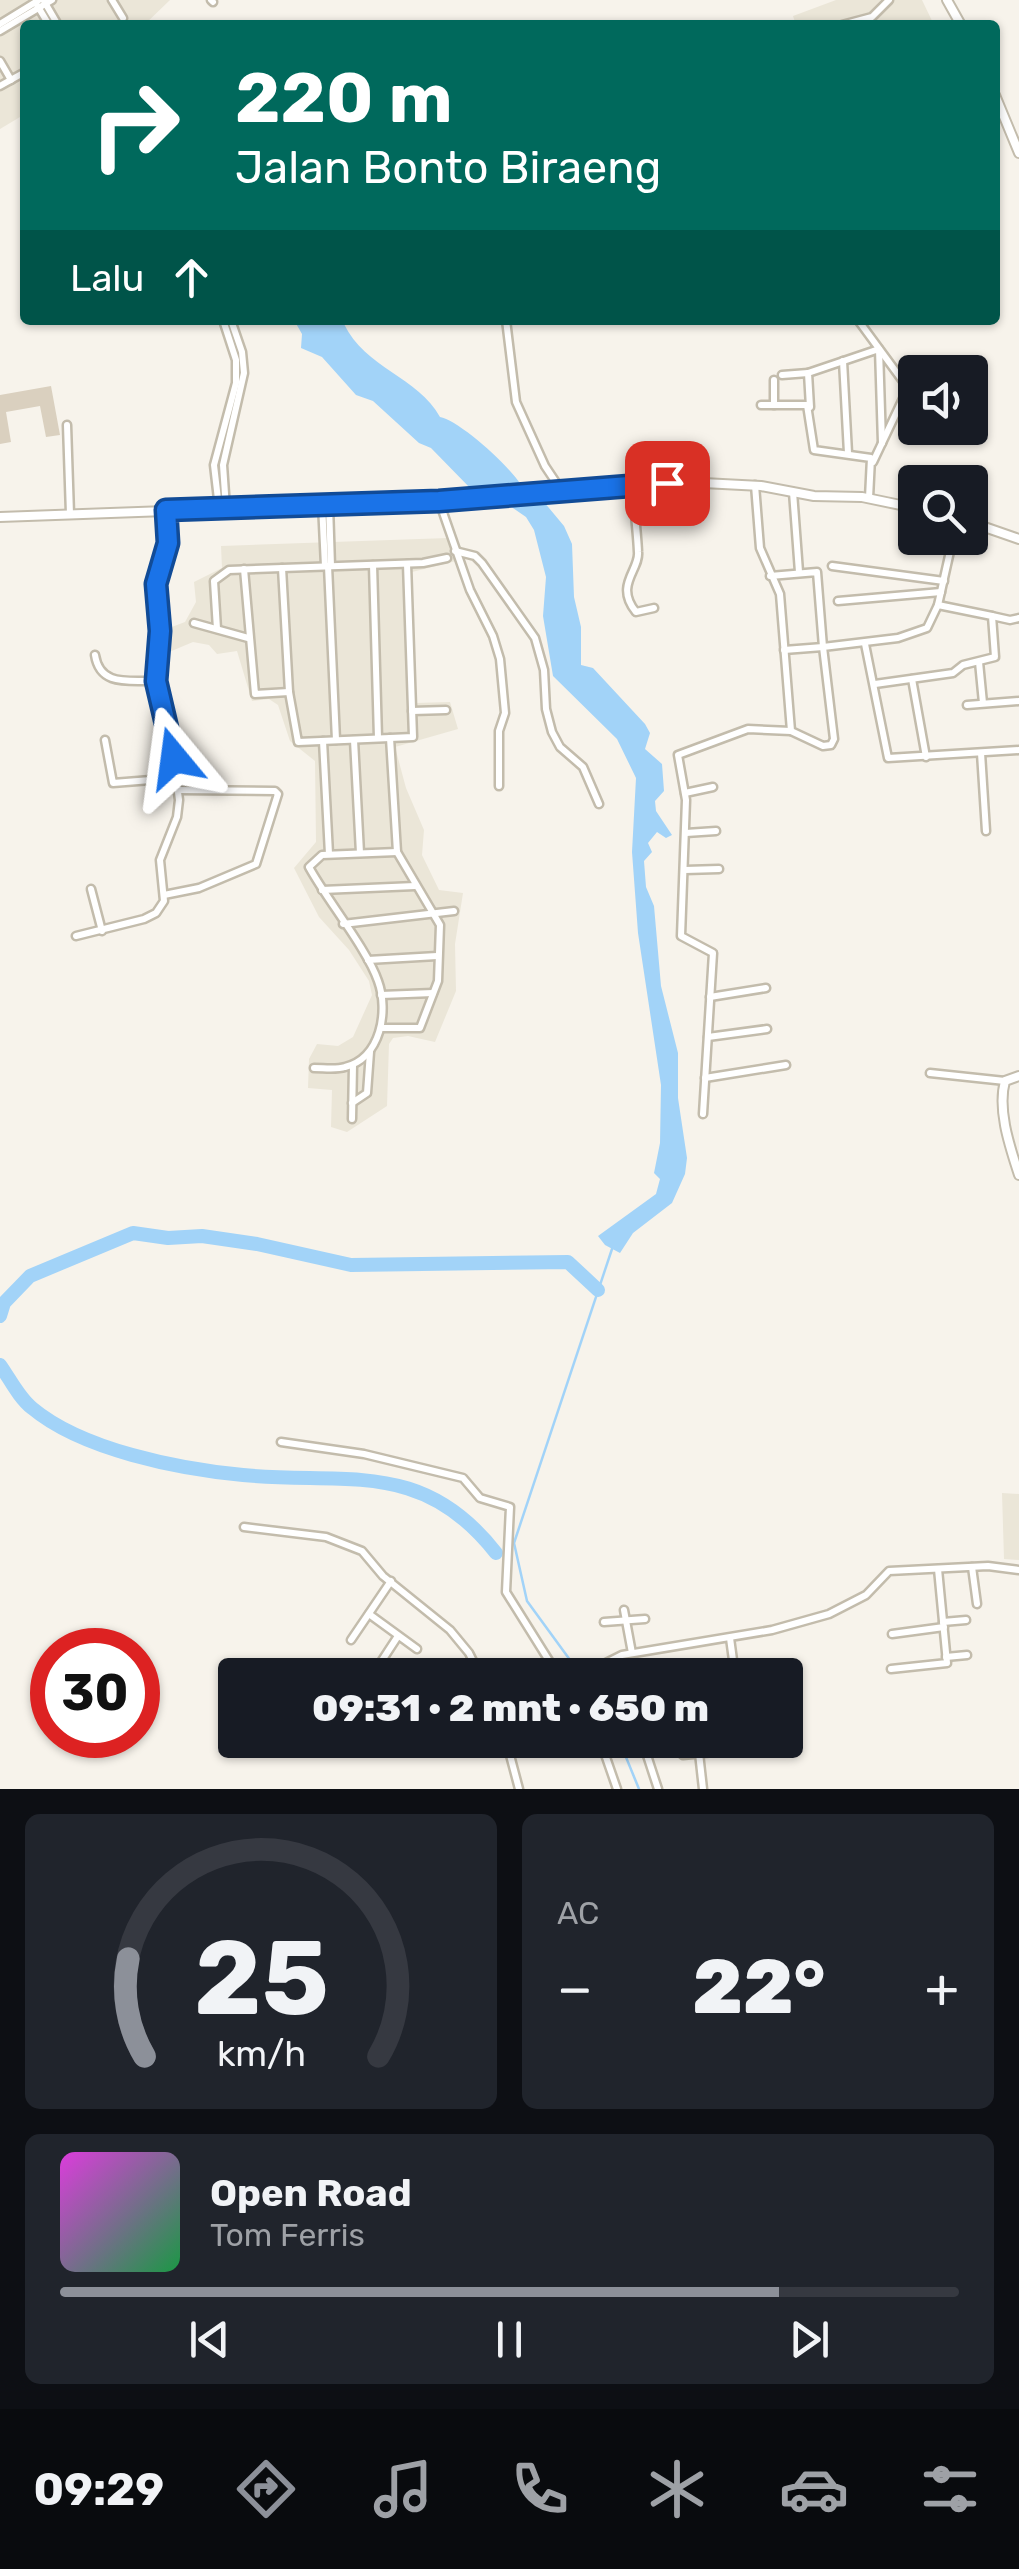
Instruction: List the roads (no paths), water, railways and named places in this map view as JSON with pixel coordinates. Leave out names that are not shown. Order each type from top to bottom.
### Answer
[{"type":"street","points":[[123,18],[114,3],[125,0]]},
{"type":"street","points":[[861,20],[872,17],[889,0]]},
{"type":"street","points":[[0,27],[41,2]]},
{"type":"street","points":[[0,61],[11,80]]},
{"type":"street","points":[[0,86],[20,75]]},
{"type":"street","points":[[1000,107],[1019,152]]},
{"type":"street","points":[[223,508],[214,466],[230,410],[236,360],[225,325]]},
{"type":"street","points":[[223,508],[223,465],[244,373],[233,325]]},
{"type":"street","points":[[507,325],[516,402],[545,466],[561,490]]},
{"type":"street","points":[[862,325],[908,388],[873,462],[868,498]]},
{"type":"street","points":[[774,405],[778,377],[808,373],[879,348]]},
{"type":"street","points":[[879,348],[876,357],[882,442]]},
{"type":"street","points":[[843,361],[848,453]]},
{"type":"street","points":[[808,373],[814,449],[871,458],[873,462]]},
{"type":"street","points":[[761,405],[810,407]]},
{"type":"street","points":[[67,425],[70,514]]},
{"type":"street","points":[[632,484],[639,556],[627,576],[631,604],[636,612],[654,608]]},
{"type":"street","points":[[0,517],[439,501],[632,484],[754,485],[898,504]]},
{"type":"street","points":[[754,485],[760,548],[780,594],[791,731]]},
{"type":"street","points":[[793,492],[799,572]]},
{"type":"street","points":[[439,501],[455,551],[500,659],[505,713],[499,730],[499,786]]},
{"type":"street","points":[[326,504],[336,740]]},
{"type":"street","points":[[76,936],[150,916],[162,906],[160,860],[177,817],[178,790],[172,738],[161,712],[156,681],[160,631],[156,584],[168,543],[166,510]]},
{"type":"street","points":[[988,528],[1019,538]]},
{"type":"street","points":[[455,551],[475,556],[482,563],[535,638],[544,670],[546,709],[552,732],[560,747],[582,767],[599,804]]},
{"type":"street","points":[[784,650],[865,644],[922,632],[938,605],[949,555]]},
{"type":"street","points":[[217,630],[214,581],[230,570],[407,564],[447,558]]},
{"type":"street","points":[[282,568],[290,692],[298,742],[413,736],[407,564]]},
{"type":"street","points":[[373,565],[378,738]]},
{"type":"street","points":[[832,566],[944,581]]},
{"type":"street","points":[[244,569],[255,694],[290,692]]},
{"type":"street","points":[[703,1114],[713,952],[680,936],[686,832],[685,793],[678,755],[748,729],[791,731],[823,746],[834,741],[822,647],[818,572],[770,576]]},
{"type":"street","points":[[838,601],[940,592]]},
{"type":"street","points":[[938,605],[1010,620],[1019,618]]},
{"type":"street","points":[[875,684],[953,673],[962,664],[995,657],[992,616]]},
{"type":"street","points":[[194,623],[248,638]]},
{"type":"street","points":[[865,644],[886,755],[898,759],[1019,750]]},
{"type":"street","points":[[95,655],[99,671],[107,678],[156,681]]},
{"type":"street","points":[[980,662],[983,703]]},
{"type":"street","points":[[912,679],[926,757]]},
{"type":"street","points":[[967,705],[1019,701]]},
{"type":"street","points":[[412,712],[446,710]]},
{"type":"street","points":[[381,1028],[420,1028],[433,993],[440,925],[397,852],[390,738]]},
{"type":"street","points":[[105,740],[114,783],[176,778]]},
{"type":"street","points":[[354,740],[360,853]]},
{"type":"street","points":[[323,741],[329,854]]},
{"type":"street","points":[[981,753],[986,831]]},
{"type":"street","points":[[685,793],[713,787]]},
{"type":"street","points":[[164,895],[198,888],[256,864],[278,794],[275,790],[178,790]]},
{"type":"street","points":[[686,832],[716,830]]},
{"type":"street","points":[[352,1103],[367,1093],[370,1050],[381,1028],[381,994],[367,960],[309,867],[322,854],[397,852]]},
{"type":"street","points":[[685,870],[719,869]]},
{"type":"street","points":[[322,890],[416,886]]},
{"type":"street","points":[[91,889],[102,931]]},
{"type":"street","points":[[343,924],[454,911]]},
{"type":"street","points":[[367,960],[438,956]]},
{"type":"street","points":[[710,997],[766,988]]},
{"type":"street","points":[[381,994],[433,993]]},
{"type":"street","points":[[708,1037],[767,1030]]},
{"type":"street","points":[[314,1068],[353,1064],[370,1050]]},
{"type":"street","points":[[352,1119],[353,1064]]},
{"type":"street","points":[[705,1078],[786,1066]]},
{"type":"street","points":[[930,1073],[1005,1081],[1019,1076]]},
{"type":"street","points":[[1005,1081],[1005,1121],[1019,1176]]},
{"type":"street","points":[[281,1442],[364,1454],[463,1478],[480,1498],[510,1507],[506,1592],[547,1658]]},
{"type":"street","points":[[244,1526],[342,1540],[362,1551],[450,1630],[472,1658]]},
{"type":"street","points":[[972,1567],[977,1604]]},
{"type":"street","points":[[622,1658],[730,1638],[828,1614],[866,1595],[889,1572],[972,1567],[1019,1570]]},
{"type":"street","points":[[892,1669],[947,1663],[938,1570]]},
{"type":"street","points":[[352,1640],[391,1581]]},
{"type":"street","points":[[624,1610],[632,1654]]},
{"type":"street","points":[[369,1614],[417,1649]]},
{"type":"street","points":[[604,1622],[645,1619]]},
{"type":"street","points":[[892,1634],[966,1620]]},
{"type":"street","points":[[383,1658],[398,1636]]},
{"type":"street","points":[[730,1638],[733,1658]]},
{"type":"street","points":[[946,1657],[966,1656]]},
{"type":"street","points":[[511,1758],[519,1789]]},
{"type":"street","points":[[606,1758],[617,1789]]},
{"type":"street","points":[[648,1758],[658,1789]]},
{"type":"street","points":[[700,1758],[702,1789]]},
{"type":"water","points":[[297,325],[345,325],[365,351],[419,392],[440,417],[489,450],[526,495],[539,496],[564,526],[572,544],[581,665],[593,668],[645,724],[650,733],[645,749],[662,764],[664,791],[655,801],[656,811],[672,835],[666,838],[657,832],[648,843],[652,852],[644,861],[646,887],[654,906],[661,986],[678,1053],[678,1098],[687,1158],[685,1174],[672,1203],[633,1233],[620,1253],[598,1236],[656,1194],[660,1179],[654,1173],[660,1143],[661,1085],[638,933],[632,852],[636,778],[617,739],[553,676],[543,616],[546,577],[534,530],[526,517],[472,490],[431,448],[419,443],[373,401],[356,395],[322,357],[301,348],[302,334]]},
{"type":"waterway","points":[[0,1316],[4,1303],[30,1276],[133,1233],[168,1238],[202,1236],[257,1244],[351,1265],[568,1262],[598,1290]]},
{"type":"waterway","points":[[569,1658],[527,1601],[514,1543],[612,1249]]},
{"type":"waterway","points":[[0,1365],[32,1408],[53,1423],[104,1446],[218,1472],[348,1479],[410,1489],[440,1502],[468,1523],[496,1553]]},
{"type":"waterway","points":[[626,1758],[639,1789]]}]
